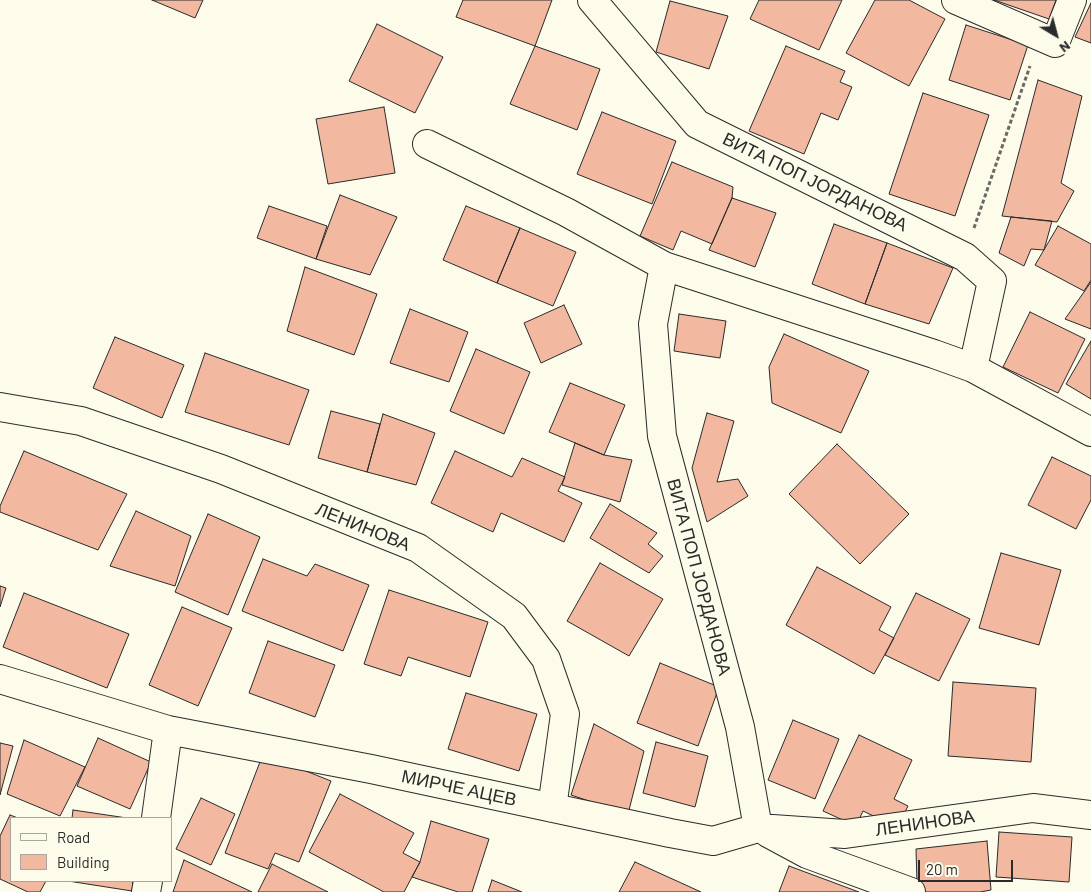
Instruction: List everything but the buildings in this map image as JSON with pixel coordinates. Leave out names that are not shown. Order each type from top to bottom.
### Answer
[{"type":"street","name":"ВИТА ПОП ЈОРДАНОВА","points":[[592,0],[698,124],[965,257],[992,281],[973,368]]},
{"type":"street","points":[[956,0],[1055,43],[1072,0]]},
{"type":"street","points":[[427,144],[566,212],[664,266],[973,368],[1091,432]]},
{"type":"street","name":"ВИТА ПОП ЈОРДАНОВА","points":[[664,266],[653,324],[662,436],[740,727],[758,828]]},
{"type":"street","name":"ЛЕНИНОВА","points":[[0,407],[90,424],[221,470],[418,548],[514,616],[546,659],[565,714],[552,808]]},
{"type":"street","name":"МИРЧЕ АЦЕВ","points":[[0,679],[168,730],[371,769],[713,841],[758,828]]},
{"type":"street","points":[[156,817],[168,730]]},
{"type":"street","name":"ЛЕНИНОВА","points":[[758,828],[845,834],[1032,808],[1091,815]]},
{"type":"street","points":[[758,828],[807,854],[911,892]]},
{"type":"path","points":[[965,257],[1040,36]]}]
